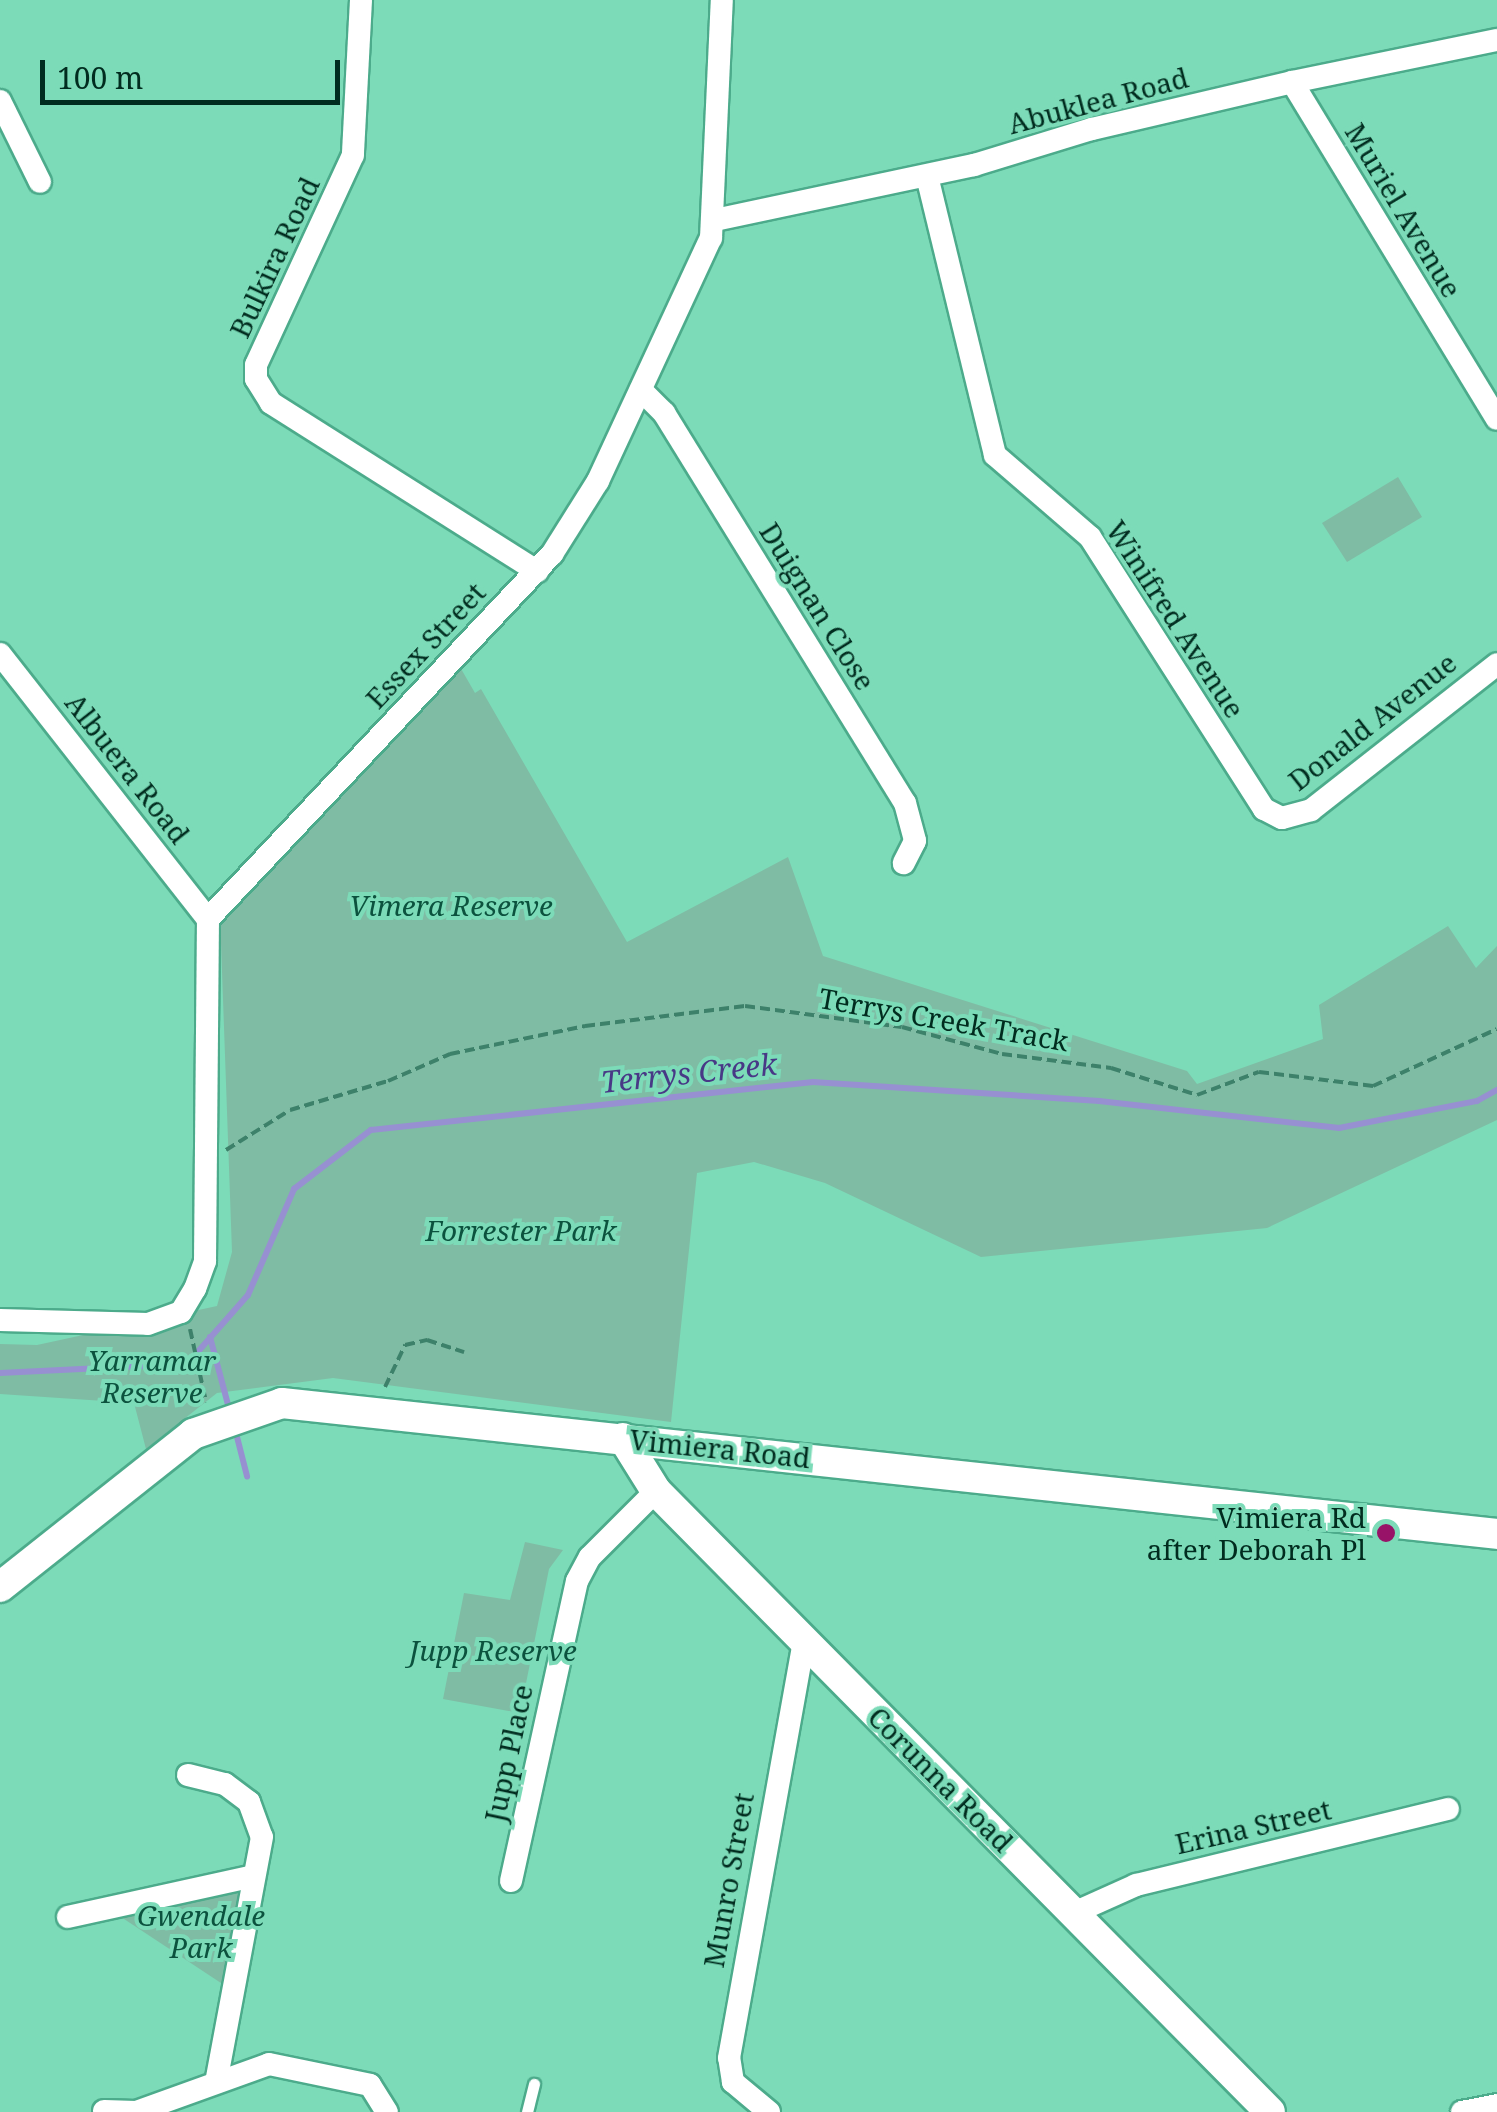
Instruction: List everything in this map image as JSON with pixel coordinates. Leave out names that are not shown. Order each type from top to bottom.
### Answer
[{"type":"street","name":"Bulkira Road","points":[[361,0],[353,155],[256,366],[256,380],[271,402],[537,571]]},
{"type":"street","name":"Essex Street","points":[[208,919],[537,571],[584,506],[641,390],[714,220],[722,0]]},
{"type":"street","name":"Abuklea Road","points":[[714,220],[927,176],[1292,82],[1497,40]]},
{"type":"street","name":"Muriel Avenue","points":[[1292,82],[1497,419]]},
{"type":"street","points":[[0,101],[40,182]]},
{"type":"street","name":"Winifred Avenue","points":[[927,176],[995,456],[1090,537],[1256,799],[1282,818]]},
{"type":"street","name":"Duignan Close","points":[[641,390],[664,413],[905,803],[914,840],[904,863]]},
{"type":"street","name":"Albuera Road","points":[[0,654],[208,919]]},
{"type":"street","name":"Donald Avenue","points":[[1282,818],[1311,810],[1497,664]]},
{"type":"street","points":[[0,1320],[104,1327],[148,1324],[181,1312],[205,1261],[208,919]]},
{"type":"street","name":"Vimiera Road","points":[[0,1587],[209,1425],[282,1403],[1497,1534]]},
{"type":"street","name":"Corunna Road","points":[[623,1438],[656,1491],[1270,2112]]},
{"type":"street","name":"Jupp Place","points":[[511,1880],[577,1582],[590,1557],[656,1491]]},
{"type":"street","name":"Munro Street","points":[[769,2112],[734,2082],[729,2058],[804,1643]]},
{"type":"street","points":[[188,1774],[225,1784],[250,1802],[262,1837],[218,2078]]},
{"type":"street","name":"Erina Street","points":[[1076,1912],[1136,1884],[1448,1808]]},
{"type":"street","points":[[68,1917],[254,1876]]},
{"type":"street","points":[[104,2111],[136,2112],[218,2078],[269,2064],[370,2085],[387,2112]]},
{"type":"street","points":[[1462,2112],[1497,2104]]},
{"type":"lane","points":[[526,2112],[534,2084]]},
{"type":"path","name":"Terrys Creek Track","points":[[208,1152],[232,1148],[290,1110],[388,1081],[450,1054],[585,1026],[745,1006],[902,1027],[1002,1054],[1111,1068],[1196,1095],[1258,1072],[1373,1086],[1497,1029]]},
{"type":"path","points":[[194,1338],[209,1425]]},
{"type":"path","points":[[376,1412],[405,1345],[427,1340],[464,1352]]},
{"type":"green space","points":[[1398,477],[1422,517],[1347,562],[1322,523]]},
{"type":"green space","points":[[460,667],[475,693],[481,689],[627,942],[788,857],[823,956],[1187,1071],[1197,1084],[1323,1039],[1319,1005],[1448,926],[1476,968],[1497,946],[1497,1120],[1267,1228],[981,1257],[825,1183],[754,1162],[697,1173],[671,1422],[333,1378],[217,1393],[146,1449],[134,1403],[0,1394],[0,1344],[37,1345],[217,1306],[232,1252],[220,915]]},
{"type":"green space","name":"Jupp Reserve","points":[[525,1542],[563,1550],[549,1569],[520,1713],[443,1699],[464,1593],[510,1600]]},
{"type":"green space","name":"Gwendale Park","points":[[240,1890],[224,1985],[118,1915]]},
{"type":"waterway","name":"Terrys Creek","points":[[0,1373],[187,1364],[248,1295],[294,1189],[371,1130],[813,1082],[1099,1101],[1339,1128],[1477,1101],[1497,1090]]},
{"type":"waterway","points":[[210,1337],[230,1412]]},
{"type":"waterway","points":[[235,1429],[247,1476]]},
{"type":"place","name":"Vimiera Rd after Deborah Pl","points":[[1386,1533]]},
{"type":"park label","name":"Vimera Reserve","points":[[451,905]]},
{"type":"park label","name":"Forrester Park","points":[[521,1230]]},
{"type":"park label","name":"Yarramar Reserve","points":[[152,1376]]}]
